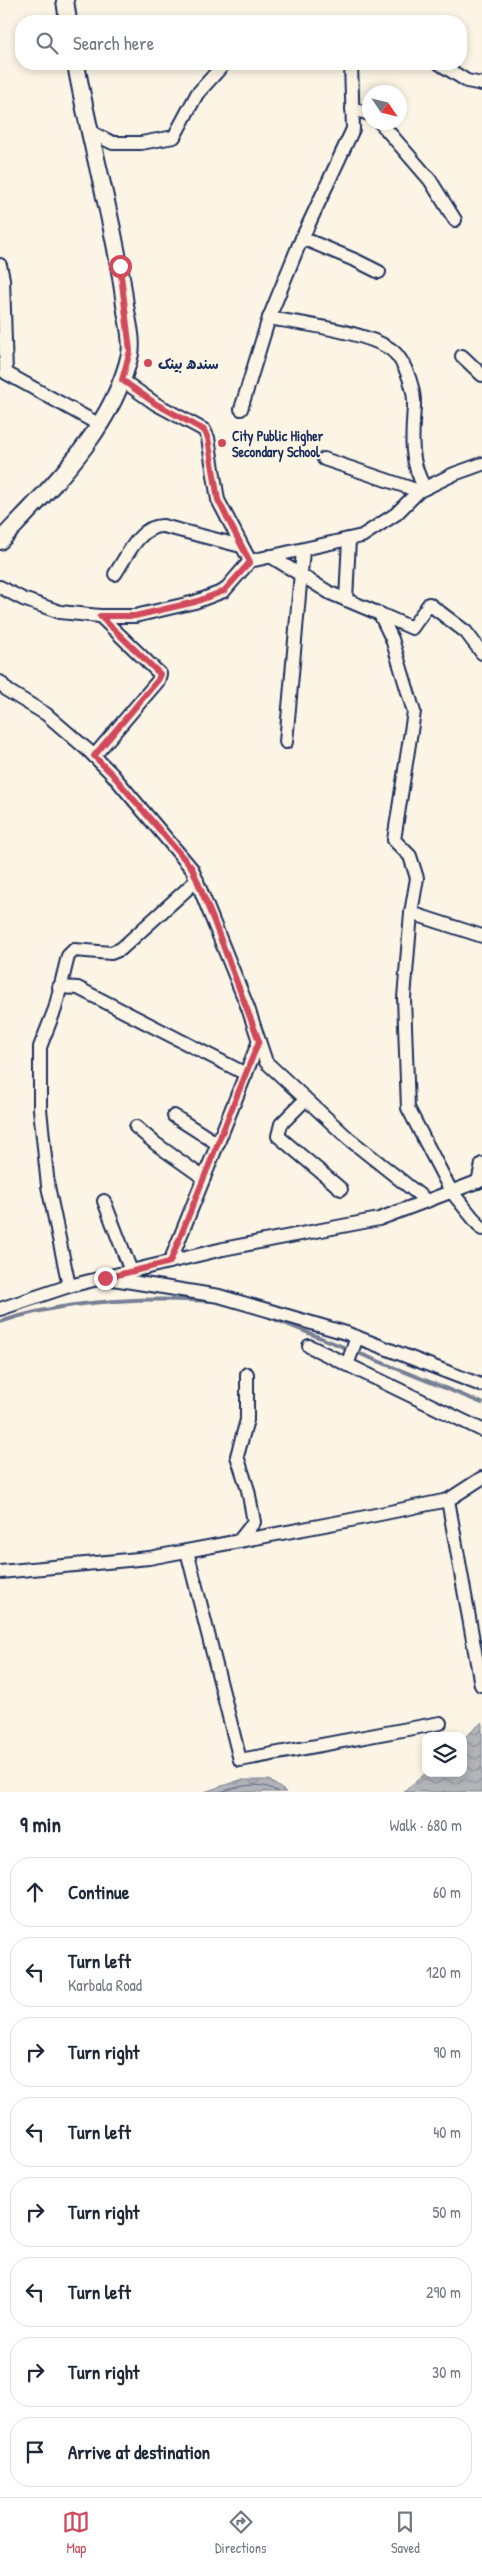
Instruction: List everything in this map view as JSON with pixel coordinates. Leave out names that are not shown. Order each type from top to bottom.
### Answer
[{"type":"main road","points":[[65,0],[67,15]]},
{"type":"main road","points":[[0,541],[72,462],[100,424],[122,380],[130,351],[121,275],[77,70]]},
{"type":"street","points":[[90,132],[112,143],[141,143],[174,137],[197,94],[219,70]]},
{"type":"street","points":[[241,409],[269,318],[302,238],[353,129],[351,70]]},
{"type":"street","points":[[450,70],[467,81],[482,84]]},
{"type":"street","points":[[352,109],[362,112]]},
{"type":"street","points":[[387,130],[430,180],[455,220]]},
{"type":"street","points":[[302,238],[379,272]]},
{"type":"street","points":[[0,265],[3,279],[3,354],[6,373],[12,378],[100,424]]},
{"type":"street","points":[[269,318],[348,333],[385,346],[395,353],[409,379],[414,399],[413,461],[422,489]]},
{"type":"street","points":[[462,356],[482,375]]},
{"type":"street","points":[[122,380],[156,404],[204,430],[208,438],[218,500],[250,562]]},
{"type":"street","points":[[324,459],[422,489]]},
{"type":"street","points":[[0,587],[22,599],[60,612],[100,616],[135,616],[195,602],[224,591],[250,562],[362,536],[396,514],[422,489],[482,464]]},
{"type":"street","points":[[115,574],[143,532],[152,525],[163,526],[241,546]]},
{"type":"street","points":[[346,600],[349,539]]},
{"type":"street","points":[[286,742],[299,574],[303,550]]},
{"type":"street","points":[[270,556],[346,600],[412,628],[429,604],[466,632],[482,653]]},
{"type":"street","points":[[380,614],[392,639],[414,712],[394,840],[410,856],[417,878],[411,913],[404,998],[408,1108],[431,1148],[451,1191],[482,1229]]},
{"type":"street","points":[[94,756],[158,680],[160,674],[100,616]]},
{"type":"street","points":[[0,682],[8,691],[46,714],[94,756],[112,774],[192,868],[266,1062],[349,1139],[427,1201]]},
{"type":"street","points":[[69,1286],[48,1186],[40,1109],[40,1047],[55,1009],[68,956],[74,950],[111,953],[121,949],[197,880]]},
{"type":"street","points":[[411,913],[482,936]]},
{"type":"street","points":[[59,987],[78,988],[246,1074]]},
{"type":"street","points":[[170,1262],[259,1041]]},
{"type":"street","points":[[305,1100],[281,1124],[278,1128],[278,1136],[341,1189]]},
{"type":"street","points":[[174,1116],[218,1144]]},
{"type":"street","points":[[136,1127],[156,1144],[204,1178]]},
{"type":"street","points":[[0,1309],[69,1286],[224,1249],[379,1220],[480,1181],[482,1164]]},
{"type":"street","points":[[104,1200],[131,1271]]},
{"type":"street","points":[[105,1278],[219,1296],[355,1340],[481,1386]]},
{"type":"street","points":[[348,1361],[355,1340]]},
{"type":"street","points":[[309,1346],[348,1361],[482,1430]]},
{"type":"street","points":[[239,1541],[254,1522],[248,1490],[237,1456],[247,1420],[247,1374]]},
{"type":"street","points":[[0,1572],[149,1558],[239,1541],[448,1500],[482,1478]]},
{"type":"street","points":[[448,1500],[481,1684]]},
{"type":"street","points":[[187,1551],[240,1760],[440,1723]]},
{"type":"water","points":[[482,1722],[482,1792],[403,1792],[422,1776],[467,1777],[467,1735]]},
{"type":"water","points":[[240,1780],[269,1780],[286,1792],[204,1792]]},
{"type":"waterway","points":[[0,1322],[52,1308],[106,1301],[161,1299],[215,1301]]},
{"type":"waterway","points":[[264,1315],[482,1403]]},
{"type":"place","name":"سندھ بینک","points":[[148,363]]},
{"type":"place","name":"City Public Higher Secondary School","points":[[222,443]]},
{"type":"route","points":[[105,1278],[170,1262],[259,1041],[248,1008],[192,868],[112,774],[94,756],[158,680],[160,674],[154,666],[100,616],[135,616],[195,602],[224,591],[250,562],[218,500],[208,438],[204,430],[156,404],[122,380],[130,351],[120,266]]}]
